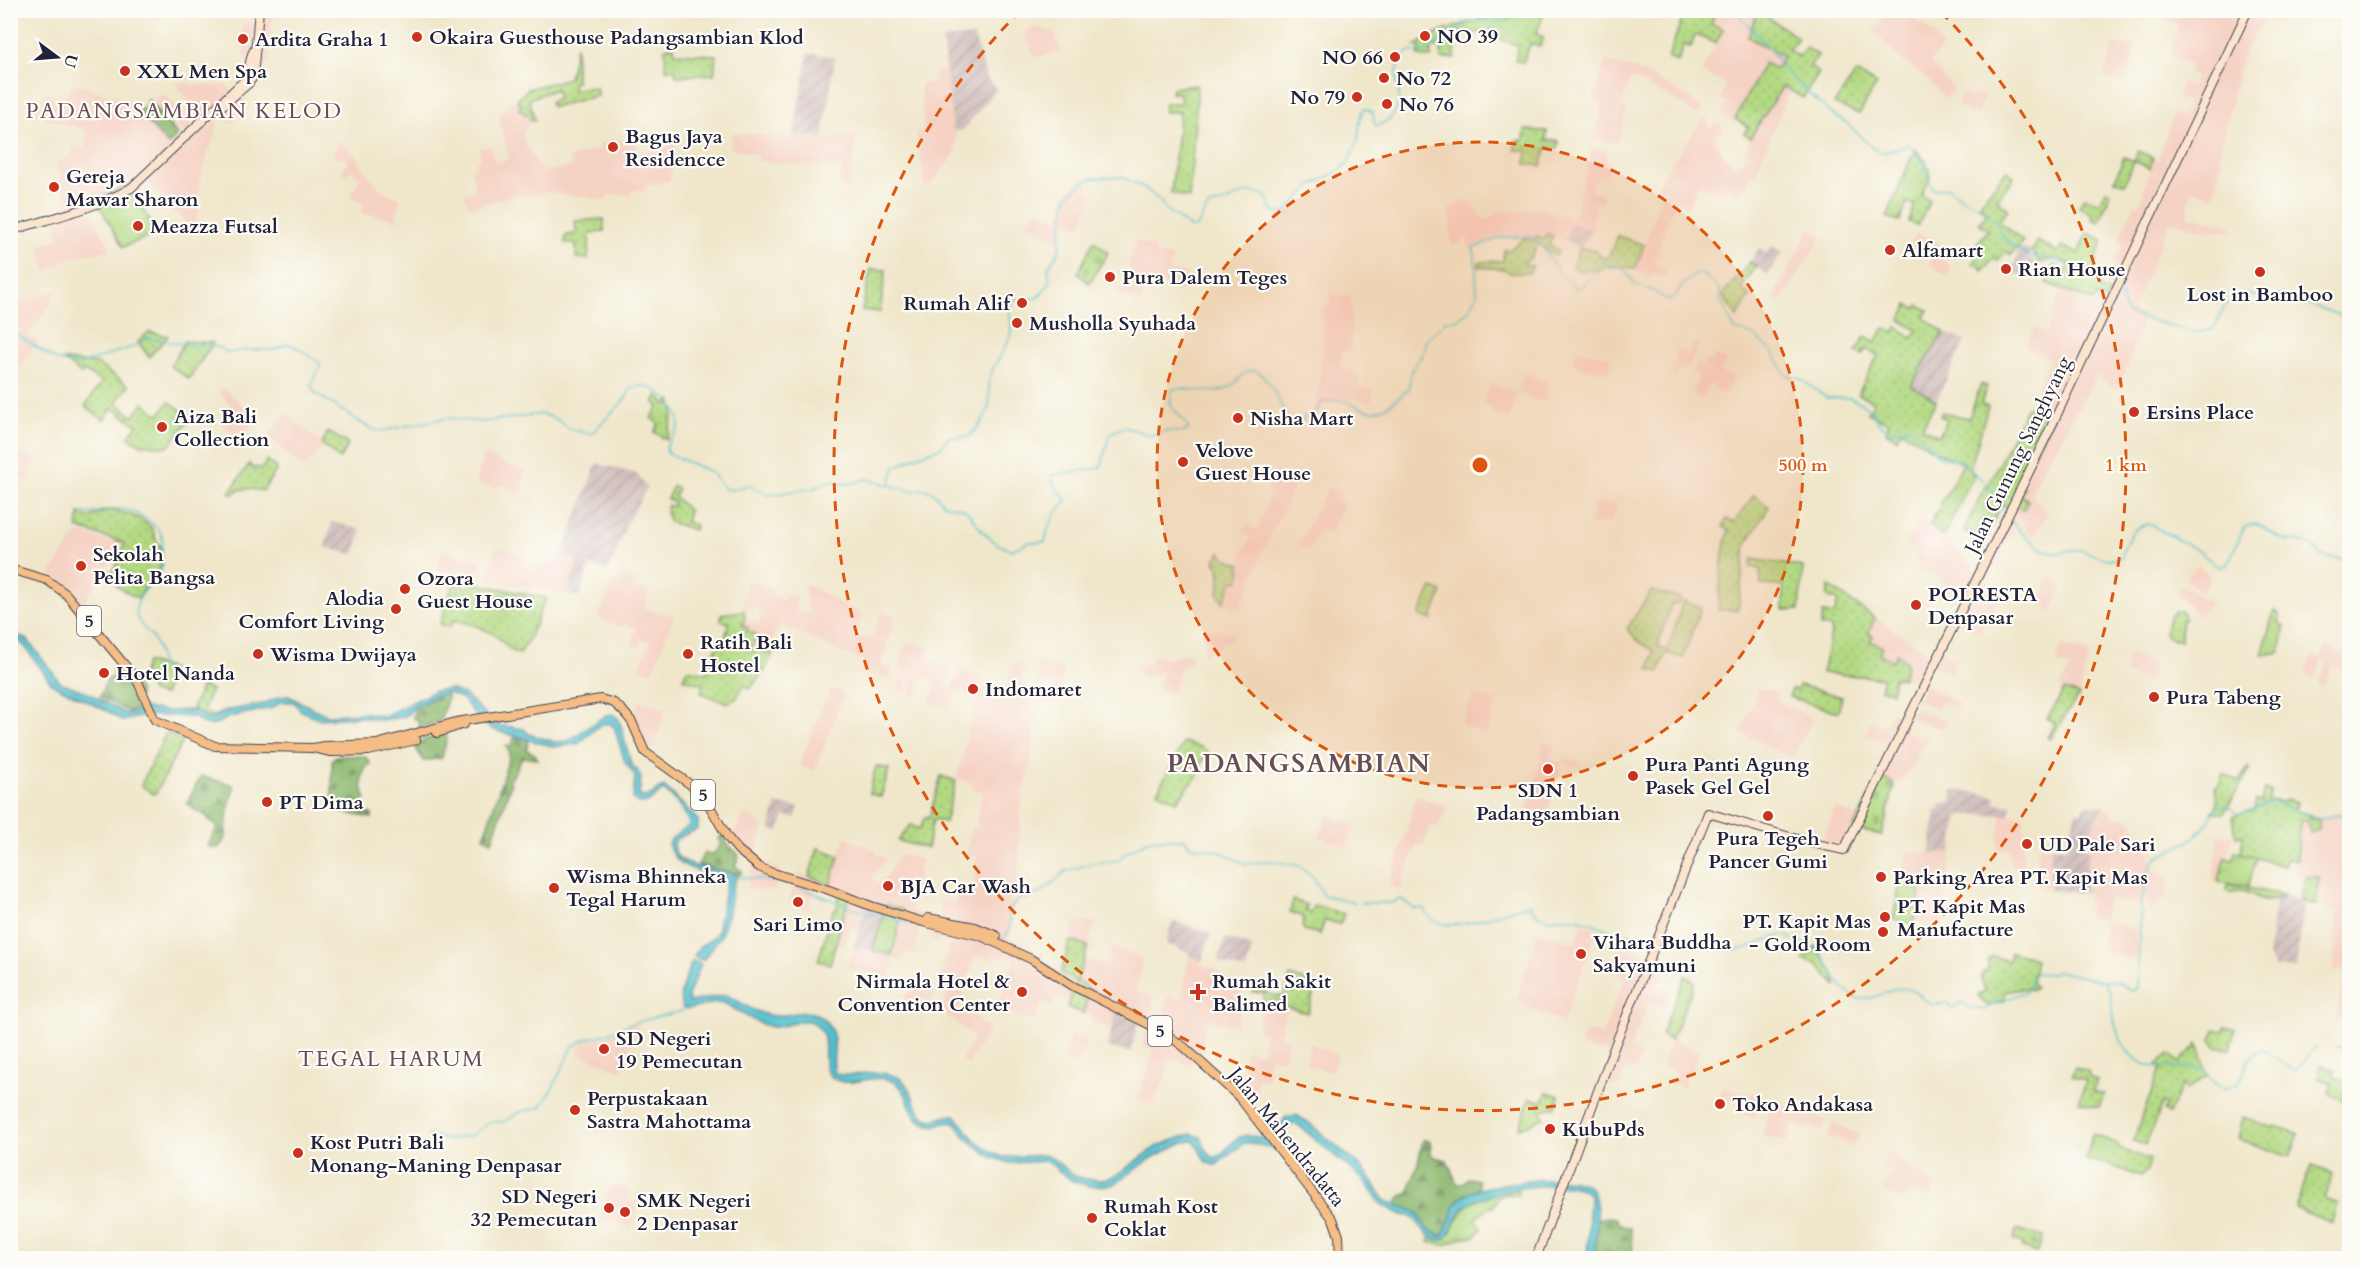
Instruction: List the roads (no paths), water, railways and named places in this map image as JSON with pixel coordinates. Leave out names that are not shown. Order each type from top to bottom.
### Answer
[{"type":"highway","name":"Jalan Mahendradatta","points":[[10,569],[47,580],[66,594],[137,680],[154,718],[169,727],[215,746],[313,748],[377,744],[454,722],[602,699],[614,703],[632,722],[645,752],[702,793],[728,838],[759,867],[871,906],[910,917],[937,919],[982,930],[1022,950],[1030,959],[1073,986],[1160,1030],[1183,1046],[1239,1097],[1333,1219],[1339,1236],[1340,1258]]},
{"type":"main road","points":[[10,231],[87,208],[131,188],[251,80],[256,55],[259,10]]},
{"type":"main road","name":"Jalan Gunung Sanghyang","points":[[1536,1258],[1565,1177],[1708,813],[1807,842],[1844,850],[2115,291],[2248,10]]},
{"type":"water","points":[[10,632],[27,639],[60,682],[86,692],[124,713],[145,708],[167,711],[195,710],[208,719],[212,719],[230,710],[289,696],[326,715],[367,713],[384,716],[435,691],[450,689],[465,695],[497,725],[524,729],[529,734],[555,742],[568,741],[605,716],[612,714],[619,719],[631,764],[641,778],[639,796],[647,797],[664,786],[698,820],[698,829],[676,839],[673,846],[678,857],[692,865],[738,875],[732,888],[730,906],[721,936],[703,960],[694,957],[699,948],[717,933],[727,879],[724,876],[690,868],[672,853],[668,844],[672,838],[689,826],[686,816],[663,790],[648,803],[639,803],[633,799],[635,776],[625,762],[614,727],[609,723],[600,725],[578,744],[555,747],[486,726],[463,699],[449,693],[436,696],[415,707],[404,717],[382,720],[359,717],[318,719],[300,710],[294,702],[281,702],[272,708],[230,717],[212,726],[194,717],[147,715],[122,721],[109,712],[52,684],[23,644],[11,638]]},
{"type":"water","points":[[692,961],[701,964],[688,996],[689,1002],[726,995],[768,1015],[801,1012],[817,1014],[825,1020],[833,1035],[833,1064],[836,1074],[878,1073],[895,1076],[906,1085],[919,1110],[928,1119],[934,1120],[955,1115],[974,1139],[1003,1157],[1048,1155],[1075,1176],[1102,1180],[1115,1176],[1156,1147],[1185,1136],[1191,1134],[1201,1137],[1207,1153],[1214,1158],[1242,1136],[1267,1139],[1276,1132],[1286,1117],[1296,1115],[1308,1122],[1360,1166],[1384,1200],[1417,1212],[1428,1230],[1441,1236],[1456,1204],[1463,1196],[1473,1191],[1508,1183],[1530,1181],[1570,1180],[1584,1184],[1592,1190],[1595,1197],[1597,1224],[1594,1258],[1587,1258],[1590,1195],[1580,1189],[1548,1185],[1489,1195],[1464,1207],[1445,1239],[1434,1239],[1426,1234],[1413,1217],[1402,1215],[1381,1204],[1364,1180],[1298,1125],[1293,1124],[1286,1129],[1275,1149],[1244,1143],[1216,1165],[1205,1160],[1193,1141],[1184,1142],[1154,1157],[1113,1185],[1090,1186],[1072,1181],[1047,1161],[1010,1163],[991,1157],[966,1138],[955,1123],[944,1122],[934,1126],[917,1118],[902,1089],[890,1080],[875,1078],[846,1082],[831,1076],[825,1063],[822,1033],[812,1022],[802,1021],[779,1027],[767,1026],[724,1003],[684,1009],[681,1004],[681,992]]},
{"type":"waterway","points":[[890,483],[895,467],[940,448],[949,437],[968,437],[984,419],[989,406],[991,373],[1010,336],[1010,307],[1015,299],[1037,298],[1050,283],[1048,268],[1059,251],[1066,198],[1081,183],[1094,178],[1122,177],[1145,188],[1160,201],[1165,209],[1191,228],[1197,227],[1207,208],[1250,192],[1267,197],[1272,209],[1284,214],[1311,186],[1340,170],[1349,161],[1358,140],[1361,113],[1365,109],[1373,112],[1374,123],[1377,126],[1390,118],[1397,110],[1399,100],[1397,71],[1401,61],[1410,51],[1429,50],[1468,23],[1505,21],[1520,10]]},
{"type":"waterway","points":[[1735,10],[1773,53],[1787,73],[1830,113],[1847,123],[1872,148],[1883,153],[1909,145],[1923,163],[1933,189],[1949,188],[1966,201],[1977,205],[1994,219],[2004,237],[2014,247],[2031,257],[2047,258],[2094,274],[2115,287]]},
{"type":"waterway","points":[[10,330],[58,361],[79,365],[138,345],[146,338],[217,347],[229,353],[246,350],[274,350],[288,344],[321,364],[311,384],[315,393],[371,429],[381,431],[447,418],[481,422],[542,414],[556,419],[570,429],[591,434],[626,398],[630,389],[638,386],[646,387],[654,389],[668,400],[677,415],[679,426],[666,447],[667,453],[711,472],[725,489],[730,490],[749,485],[768,495],[815,488],[833,480],[841,484],[849,484],[867,479],[912,491],[924,489],[933,492],[945,505],[962,508],[968,512],[982,531],[997,544],[1011,550],[1030,542],[1045,542],[1048,528],[1058,510],[1067,500],[1054,485],[1051,475],[1100,468],[1112,433],[1122,428],[1152,435],[1166,431],[1188,430],[1184,420],[1171,403],[1170,397],[1173,389],[1217,391],[1232,386],[1246,372],[1256,371],[1271,386],[1289,423],[1299,424],[1306,416],[1317,412],[1319,404],[1328,401],[1337,400],[1373,411],[1387,407],[1409,389],[1411,371],[1423,353],[1426,340],[1444,321],[1456,320],[1469,310],[1477,295],[1473,248],[1503,237],[1532,237],[1539,242],[1561,275],[1576,288],[1579,288],[1607,264],[1624,268],[1635,285],[1653,291],[1669,301],[1683,284],[1698,273],[1706,276],[1720,290],[1720,299],[1735,330],[1753,335],[1773,352],[1785,374],[1801,379],[1827,398],[1850,398],[1863,404],[1891,433],[1902,427],[1908,428],[1923,439],[1940,457],[1963,462],[1992,489],[2006,514]]},
{"type":"waterway","points":[[2119,289],[2126,313],[2195,333],[2214,329],[2224,307],[2244,293],[2271,298],[2278,295],[2286,296],[2350,319]]},
{"type":"waterway","points":[[78,512],[127,510],[148,520],[160,533],[163,542],[163,567],[143,593],[137,604],[136,615],[155,641],[165,674]]},
{"type":"waterway","points":[[2009,518],[2031,540],[2051,553],[2077,550],[2105,558],[2121,558],[2127,541],[2134,531],[2149,524],[2199,551],[2218,567],[2227,565],[2244,528],[2254,524],[2262,526],[2282,539],[2306,543],[2319,555],[2342,559],[2350,564]]},
{"type":"waterway","points":[[2103,981],[2118,982],[2132,991],[2137,988],[2141,906],[2147,875],[2155,859],[2194,838],[2205,827],[2217,807],[2225,805],[2238,814],[2273,802],[2318,819],[2350,812]]},
{"type":"waterway","points":[[1000,941],[1009,932],[1011,908],[1018,899],[1042,892],[1066,871],[1097,862],[1117,861],[1127,852],[1149,840],[1185,839],[1190,846],[1218,851],[1246,864],[1271,861],[1300,866],[1314,878],[1323,895],[1355,902]]},
{"type":"waterway","points":[[739,877],[785,882],[864,912],[933,929]]},
{"type":"waterway","points":[[1360,903],[1391,903],[1401,899],[1414,909],[1423,908],[1431,919],[1443,924],[1473,922],[1531,904],[1531,908],[1537,914],[1548,919],[1572,918],[1622,933],[1656,934]]},
{"type":"waterway","points":[[1661,935],[1702,947],[1724,950],[1745,948],[1785,935],[1817,951],[1843,988],[1854,997],[1867,999],[1896,989],[1907,989],[1914,991],[1934,1005],[1947,1002],[1953,1009],[1962,1002],[1969,1007],[1983,1010],[2023,993],[2028,989],[2035,973],[2051,974],[2056,971],[2103,981],[2110,991],[2119,1036],[2131,1055],[2151,1066],[2204,1069],[2214,1083],[2225,1089],[2239,1083],[2247,1062],[2258,1051],[2264,1050],[2294,1071],[2317,1046]]},
{"type":"waterway","points":[[970,937],[982,941]]},
{"type":"waterway","points":[[427,1135],[448,1140],[473,1135],[490,1122],[503,1122],[522,1111],[540,1108],[573,1046],[586,1039],[607,1034],[633,1023],[681,1011],[684,1008]]},
{"type":"waterway","points":[[2337,1047],[2350,1050]]},
{"type":"place","name":"NO 39","points":[[1425,36]]},
{"type":"place","name":"Okaira Guesthouse Padangsambian Klod","points":[[417,37]]},
{"type":"place","name":"Ardita Graha 1","points":[[243,39]]},
{"type":"place","name":"NO 66","points":[[1395,57]]},
{"type":"place","name":"XXL Men Spa","points":[[125,71]]},
{"type":"place","name":"No 72","points":[[1384,78]]},
{"type":"place","name":"No 79","points":[[1357,97]]},
{"type":"place","name":"No 76","points":[[1387,104]]},
{"type":"place","name":"Bagus Jaya Residencce","points":[[613,147]]},
{"type":"place","name":"Gereja Mawar Sharon","points":[[54,187]]},
{"type":"place","name":"Meazza Futsal","points":[[138,226]]},
{"type":"place","name":"Alfamart","points":[[1890,250]]},
{"type":"place","name":"Rian House","points":[[2006,269]]},
{"type":"place","name":"Lost in Bamboo","points":[[2260,272]]},
{"type":"place","name":"Pura Dalem Teges","points":[[1110,277]]},
{"type":"place","name":"Rumah Alif","points":[[1022,303]]},
{"type":"place","name":"Musholla Syuhada","points":[[1017,323]]},
{"type":"place","name":"Ersins Place","points":[[2134,412]]},
{"type":"place","name":"Nisha Mart","points":[[1238,418]]},
{"type":"place","name":"Aiza Bali Collection","points":[[162,427]]},
{"type":"place","name":"Velove Guest House","points":[[1183,462]]},
{"type":"place","name":"Sekolah Pelita Bangsa","points":[[81,566]]},
{"type":"place","name":"Ozora Guest House","points":[[405,589]]},
{"type":"place","name":"POLRESTA Denpasar","points":[[1916,605]]},
{"type":"place","name":"Alodia Comfort Living","points":[[396,609]]},
{"type":"place","name":"Wisma Dwijaya","points":[[258,654]]},
{"type":"place","name":"Ratih Bali Hostel","points":[[688,654]]},
{"type":"place","name":"Hotel Nanda","points":[[104,673]]},
{"type":"place","name":"Indomaret","points":[[973,689]]},
{"type":"place","name":"Pura Tabeng","points":[[2154,697]]},
{"type":"place","name":"SDN 1 Padangsambian","points":[[1548,769]]},
{"type":"place","name":"Pura Panti Agung Pasek Gel Gel","points":[[1633,776]]},
{"type":"place","name":"PT Dima","points":[[267,802]]},
{"type":"place","name":"Pura Tegeh Pancer Gumi","points":[[1768,816]]},
{"type":"place","name":"UD Pale Sari","points":[[2027,844]]},
{"type":"place","name":"Parking Area PT. Kapit Mas","points":[[1881,877]]},
{"type":"place","name":"BJA Car Wash","points":[[888,886]]},
{"type":"place","name":"Wisma Bhinneka Tegal Harum","points":[[554,888]]},
{"type":"place","name":"Sari Limo","points":[[798,902]]},
{"type":"place","name":"PT. Kapit Mas Manufacture","points":[[1885,917]]},
{"type":"place","name":"PT. Kapit Mas - Gold Room","points":[[1883,932]]},
{"type":"place","name":"Vihara Buddha Sakyamuni","points":[[1581,954]]},
{"type":"place","name":"Nirmala Hotel & Convention Center","points":[[1022,992]]},
{"type":"place","name":"Rumah Sakit Balimed","points":[[1198,992]]},
{"type":"place","name":"SD Negeri 19 Pemecutan","points":[[604,1049]]},
{"type":"place","name":"Toko Andakasa","points":[[1720,1104]]},
{"type":"place","name":"Perpustakaan Sastra Mahottama","points":[[575,1110]]},
{"type":"place","name":"KubuPds","points":[[1550,1129]]},
{"type":"place","name":"Kost Putri Bali Monang-Maning Denpasar","points":[[298,1153]]},
{"type":"place","name":"SD Negeri 32 Pemecutan","points":[[609,1208]]},
{"type":"place","name":"SMK Negeri 2 Denpasar","points":[[625,1212]]},
{"type":"place","name":"Rumah Kost Coklat","points":[[1092,1218]]},
{"type":"district","name":"PADANGSAMBIAN KELOD","points":[[184,111]]},
{"type":"district","name":"PADANGSAMBIAN","points":[[1299,763]]},
{"type":"district","name":"TEGAL HARUM","points":[[391,1059]]}]
